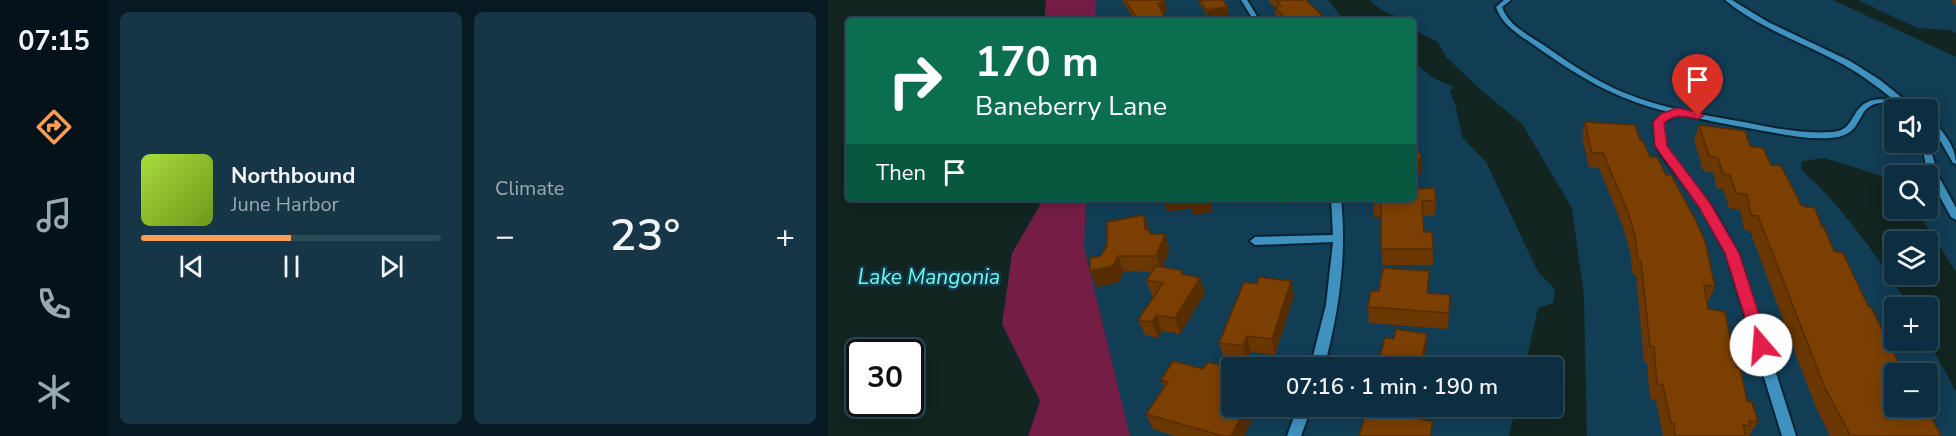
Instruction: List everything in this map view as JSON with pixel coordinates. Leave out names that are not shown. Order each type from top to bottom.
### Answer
[{"type":"street","points":[[1244,0],[1255,18]]},
{"type":"street","points":[[1508,0],[1499,7],[1501,15],[1523,35],[1603,86],[1636,100],[1677,111],[1793,134],[1837,135],[1850,130],[1855,125],[1862,108],[1868,103],[1875,101],[1884,103]]},
{"type":"street","points":[[1728,0],[1766,24],[1853,67],[1895,99]]},
{"type":"street","points":[[1677,111],[1658,122],[1661,146],[1706,206],[1732,253],[1789,436]]},
{"type":"street","points":[[1938,132],[1953,157],[1956,172]]},
{"type":"street","points":[[1927,153],[1933,175],[1956,217]]},
{"type":"street","points":[[1320,357],[1330,312],[1338,238],[1336,201]]},
{"type":"street","points":[[1255,241],[1338,238]]},
{"type":"street","points":[[1294,436],[1301,417]]},
{"type":"shaded area","points":[[1046,0],[1096,0],[1095,18],[1044,18]]},
{"type":"shaded area","points":[[1042,201],[1086,201],[1084,247],[1130,436],[1028,436],[1040,401],[1002,324],[1012,253]]},
{"type":"water","name":"Lake Mangonia","points":[[828,0],[1046,0],[1044,18],[846,18],[846,201],[1042,201],[1012,253],[1002,324],[1040,401],[1028,436],[828,436]]},
{"type":"water","points":[[1328,0],[1370,0],[1384,11],[1403,18],[1344,18]]},
{"type":"water","points":[[1833,0],[1858,0],[1917,28],[1949,30],[1956,33],[1956,57]]},
{"type":"water","points":[[1416,31],[1438,42],[1446,57],[1522,124],[1572,208],[1584,296],[1587,436],[1509,436],[1514,417],[1563,417],[1563,357],[1527,357],[1538,308],[1553,303],[1555,289],[1538,272],[1486,162],[1462,137],[1450,91],[1454,87],[1433,78],[1416,64]]},
{"type":"water","points":[[1825,158],[1884,177],[1884,219],[1922,219],[1930,231],[1884,231],[1884,268],[1824,191],[1801,169],[1802,161]]},
{"type":"water","points":[[1938,244],[1956,272],[1956,392],[1934,351],[1938,351],[1938,297],[1903,297],[1895,285],[1938,285]]},
{"type":"building","points":[[1125,0],[1163,0],[1165,2],[1158,3],[1165,18],[1130,18],[1136,17]]},
{"type":"building","points":[[1201,0],[1223,0],[1228,7],[1206,10]]},
{"type":"building","points":[[1276,0],[1306,0],[1325,18],[1284,18],[1275,7],[1281,6]]},
{"type":"building","points":[[1585,122],[1635,125],[1640,140],[1643,141],[1650,157],[1657,157],[1666,175],[1671,175],[1695,219],[1705,241],[1715,287],[1704,285],[1708,309],[1725,312],[1736,367],[1740,368],[1747,401],[1752,402],[1758,422],[1749,421],[1750,426],[1743,425],[1746,436],[1675,436],[1674,423],[1671,423],[1663,385],[1657,384],[1654,347],[1650,346],[1641,261],[1638,260],[1635,236],[1628,212],[1603,153],[1592,153]]},
{"type":"building","points":[[1699,125],[1745,131],[1750,146],[1763,148],[1771,165],[1781,166],[1802,206],[1815,208],[1834,251],[1843,253],[1884,333],[1884,351],[1893,351],[1899,363],[1884,363],[1884,417],[1931,417],[1941,436],[1851,436],[1825,388],[1758,216],[1751,215],[1747,195],[1736,193],[1730,175],[1723,174],[1718,158],[1709,156]]},
{"type":"building","points":[[1416,146],[1422,159],[1416,160]]},
{"type":"building","points":[[1416,179],[1417,189],[1434,188],[1436,200],[1422,201],[1424,232],[1432,232],[1433,249],[1381,249],[1381,202],[1374,202],[1416,201]]},
{"type":"building","points":[[1144,215],[1145,230],[1149,230],[1150,234],[1165,234],[1156,256],[1118,256],[1113,266],[1090,271],[1090,258],[1101,256],[1107,245],[1107,222]]},
{"type":"building","points":[[1156,266],[1183,271],[1181,274],[1200,278],[1175,318],[1157,315],[1152,322],[1138,320],[1163,283],[1146,280]]},
{"type":"building","points":[[1383,268],[1429,271],[1427,293],[1450,295],[1449,313],[1368,307],[1371,291],[1379,291]]},
{"type":"building","points":[[1259,277],[1291,281],[1272,339],[1247,336],[1243,346],[1219,343],[1244,282],[1257,284]]},
{"type":"building","points":[[1396,329],[1427,334],[1422,357],[1380,357],[1385,338],[1394,339]]},
{"type":"building","points":[[1173,361],[1203,369],[1208,362],[1221,365],[1221,417],[1241,417],[1231,436],[1223,436],[1146,414],[1168,382],[1161,380]]},
{"type":"building","points":[[1365,417],[1411,417],[1433,422],[1430,436],[1359,436]]},
{"type":"route","points":[[1698,116],[1677,111],[1658,122],[1661,146],[1706,206],[1732,253],[1761,345]]}]
